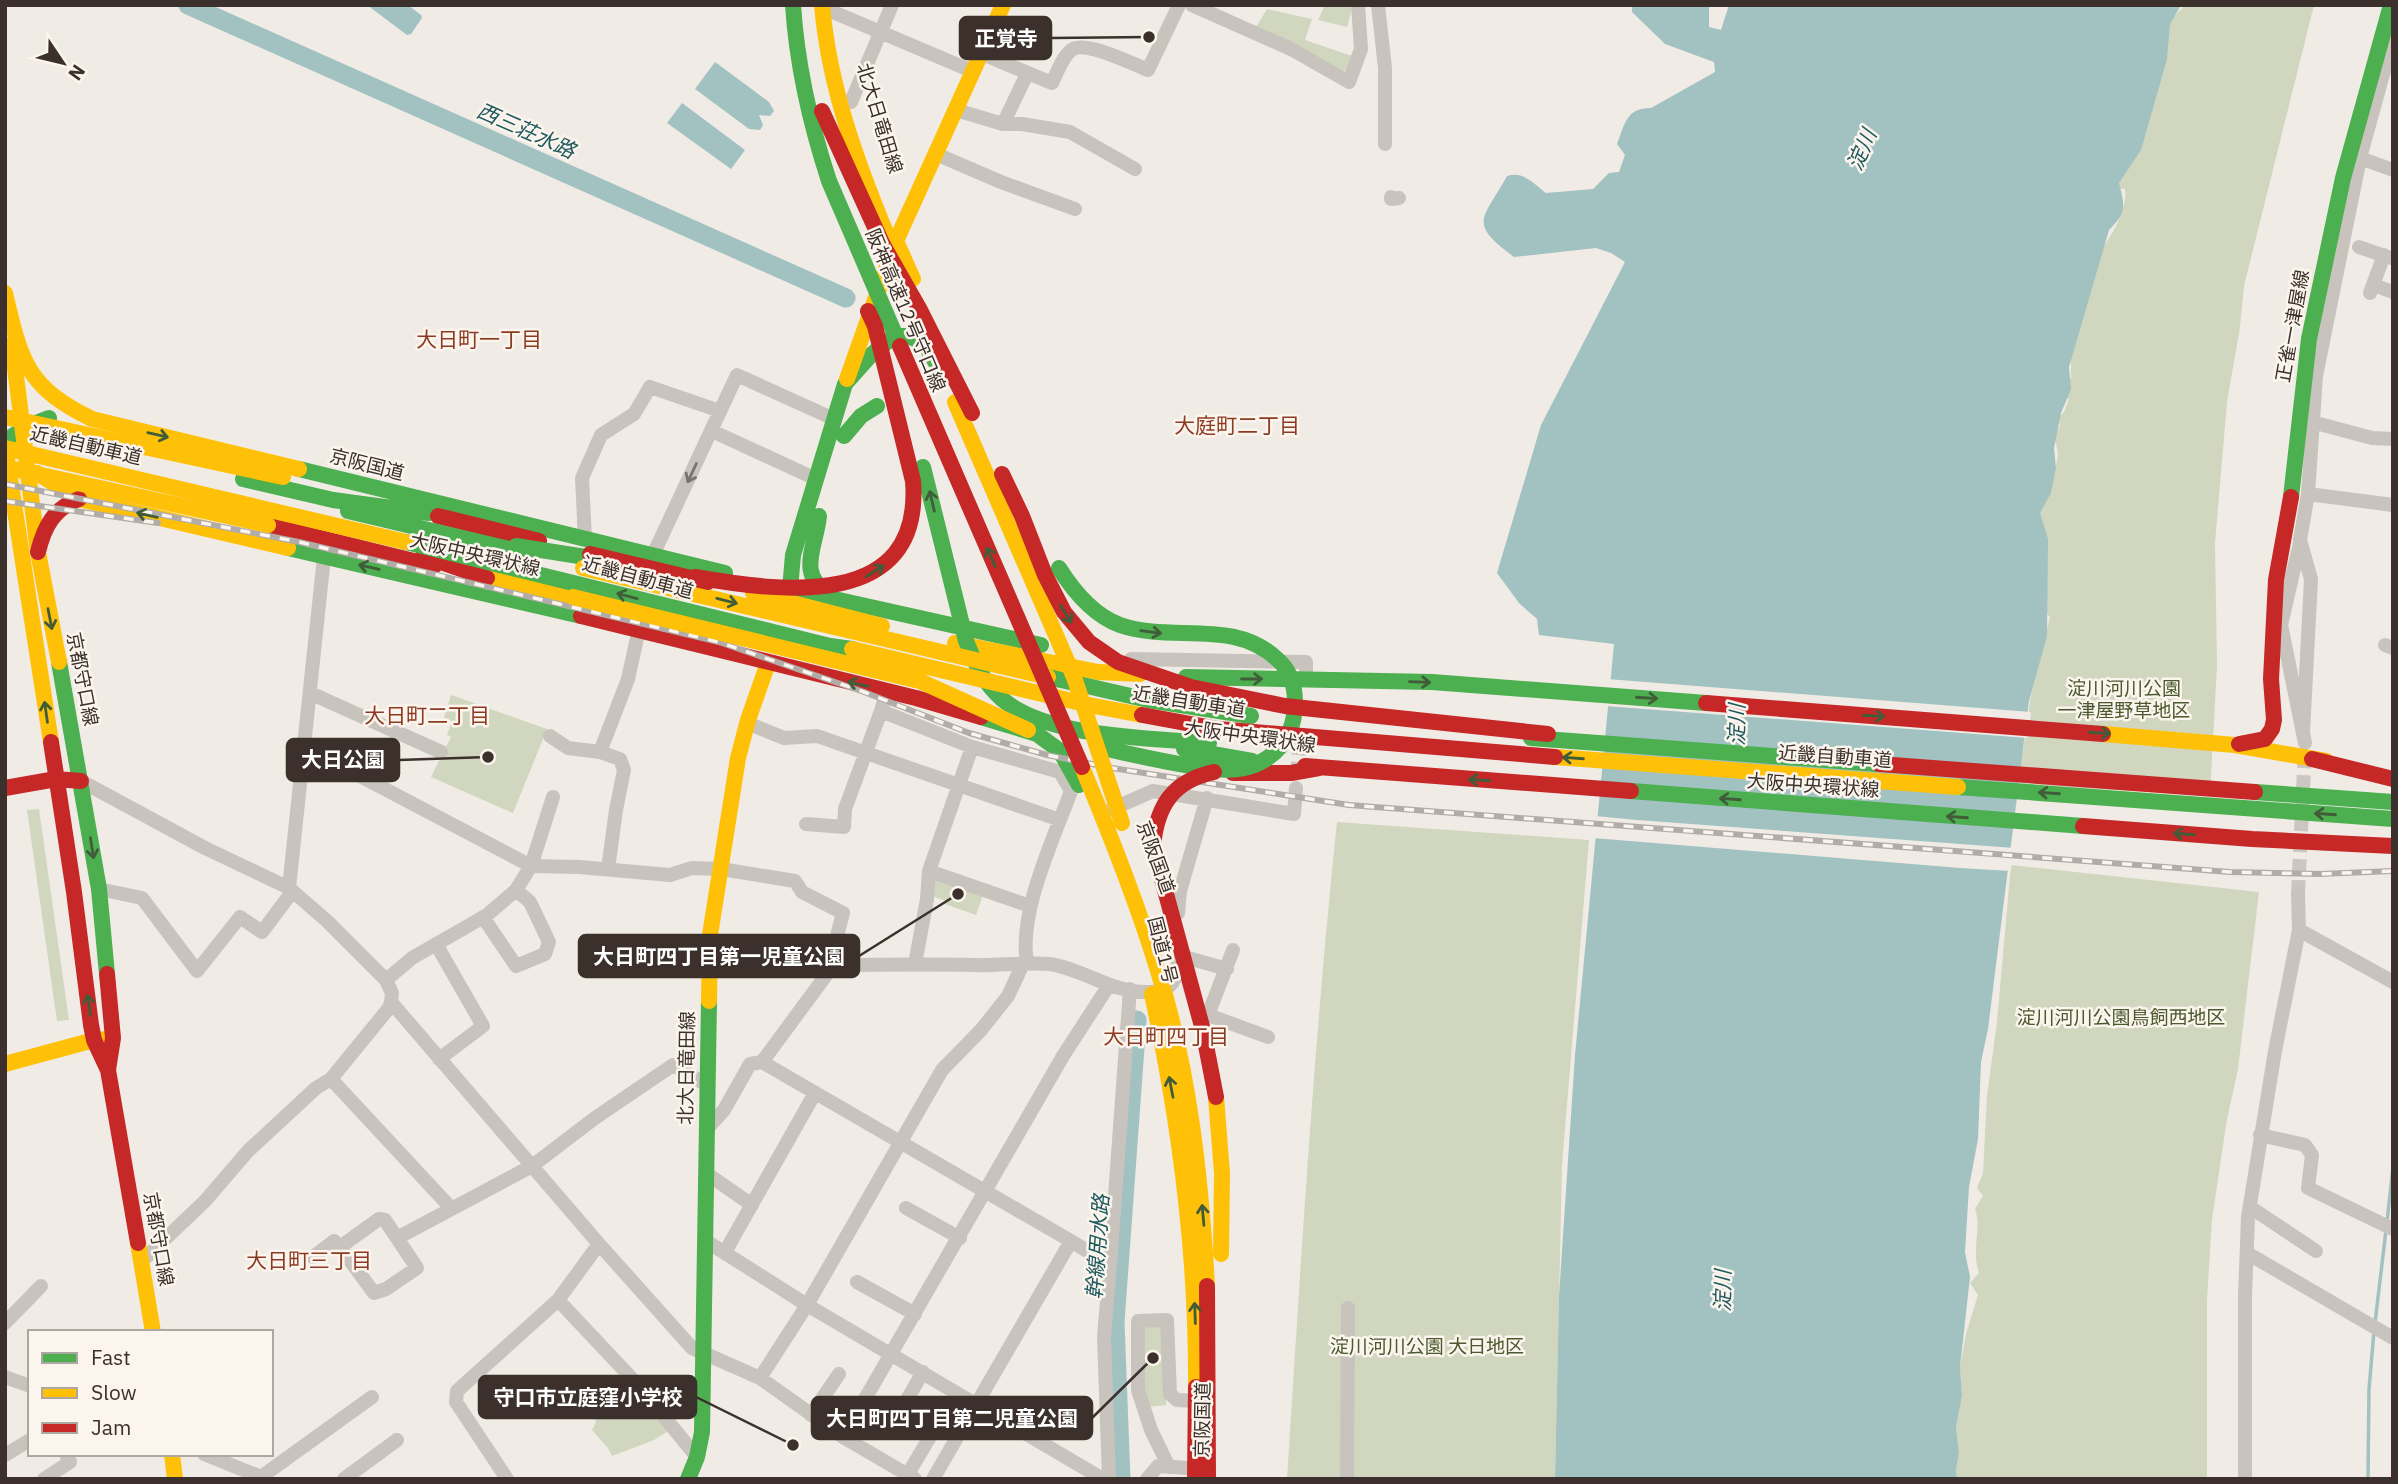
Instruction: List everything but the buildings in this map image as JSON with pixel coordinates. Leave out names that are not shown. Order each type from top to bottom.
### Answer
[{"type":"main road","points":[[782,5],[784,42],[794,99],[827,202],[859,264],[882,297]]},
{"type":"main road","points":[[790,5],[789,40],[794,83],[806,133],[859,264]]},
{"type":"main road","name":"阪神高速12号守口線","points":[[790,5],[802,84],[829,181],[1024,617]]},
{"type":"main road","name":"阪神高速12号守口線","points":[[808,5],[812,60],[822,111],[842,177],[1024,617]]},
{"type":"main road","points":[[870,356],[896,241],[1003,5]]},
{"type":"main road","name":"正雀一津屋線","points":[[2270,748],[2283,702],[2273,662],[2276,580],[2288,522],[2309,340],[2343,178],[2391,5]]},
{"type":"main road","points":[[830,7],[828,62],[834,91],[860,170],[887,235],[896,241],[916,287],[938,363]]},
{"type":"main road","name":"北大日竜田線","points":[[830,7],[839,60],[869,163],[895,225],[896,241]]},
{"type":"main road","points":[[794,35],[795,85],[806,136],[833,225],[909,409],[961,624],[971,656],[985,683],[1012,708],[1032,718],[1053,725],[1128,736],[1350,750],[1465,750]]},
{"type":"main road","points":[[822,111],[883,245],[933,334],[1023,516],[1050,586],[1073,625],[1098,650],[1133,669],[1212,692],[1285,706],[1535,731],[1583,741]]},
{"type":"main road","name":"京阪国道","points":[[5,295],[21,353],[34,380],[53,399],[92,419],[583,545],[653,555],[790,589]]},
{"type":"main road","name":"京都守口線","points":[[5,295],[13,448],[30,553],[55,779],[94,1040],[108,1070],[153,1330]]},
{"type":"main road","points":[[845,384],[882,297]]},
{"type":"main road","points":[[470,539],[606,560],[713,581],[781,589],[828,588],[856,581],[873,573],[891,559],[903,542],[911,521],[914,493],[907,453],[875,327]]},
{"type":"main road","name":"京阪国道","points":[[768,663],[790,589],[793,555],[845,384],[870,356],[888,341],[908,336],[924,344],[938,363],[1074,677],[1173,1026],[1194,1139],[1203,1208],[1209,1311],[1208,1479]]},
{"type":"main road","name":"京阪国道","points":[[790,589],[796,581],[812,527],[819,516],[870,356]]},
{"type":"main road","points":[[844,436],[861,416],[877,406],[893,405],[910,414],[916,422],[1005,626],[1120,837]]},
{"type":"main road","points":[[5,418],[283,477],[334,483],[410,502]]},
{"type":"main road","points":[[13,448],[51,418],[92,419]]},
{"type":"main road","points":[[13,448],[55,434],[333,500],[429,513]]},
{"type":"main road","points":[[13,448],[49,482],[79,499],[324,557],[483,581]]},
{"type":"main road","points":[[13,448],[49,465],[381,542],[483,581],[639,629],[768,663]]},
{"type":"main road","name":"近畿自動車道","points":[[13,448],[157,466]]},
{"type":"main road","name":"近畿自動車道","points":[[13,448],[830,646],[862,650],[1089,705],[1185,724],[1298,737],[2393,819]]},
{"type":"main road","name":"大阪中央環状線","points":[[13,448],[413,569]]},
{"type":"main road","name":"近畿自動車道","points":[[225,482],[1148,700],[1265,718],[2393,802]]},
{"type":"main road","points":[[30,553],[50,519],[68,502],[79,499]]},
{"type":"main road","points":[[5,502],[11,508],[30,553]]},
{"type":"main road","name":"大阪中央環状線","points":[[410,502],[429,513],[583,545],[918,635],[1098,672],[1209,679],[1432,682],[2270,748],[2312,759],[2393,771]]},
{"type":"main road","points":[[819,516],[819,530],[809,569],[811,580],[820,589],[860,606]]},
{"type":"main road","points":[[830,646],[915,678],[989,715],[1045,736],[1212,769],[1242,768],[1261,761],[1277,749],[1293,723],[1296,696],[1290,676],[1272,652],[1242,637],[1144,632],[1105,618],[1078,595],[1023,516]]},
{"type":"main road","name":"京都守口線","points":[[30,553],[82,781],[99,890],[113,1038],[108,1070]]},
{"type":"main road","points":[[738,576],[762,577],[776,574],[793,555]]},
{"type":"main road","points":[[413,569],[543,599]]},
{"type":"main road","points":[[790,589],[1100,659],[1209,679]]},
{"type":"main road","name":"大阪中央環状線","points":[[543,599],[573,597],[955,690],[1189,751],[1216,764],[1291,773],[1319,768],[2252,839],[2393,846]]},
{"type":"main road","points":[[1024,617],[1120,837]]},
{"type":"main road","points":[[780,624],[1125,702],[1163,719],[1216,764],[1193,777],[1168,797],[1156,818],[1153,846],[1199,1017],[1216,1097],[1222,1173],[1221,1254]]},
{"type":"main road","name":"北大日竜田線","points":[[688,1479],[697,1457],[702,1432],[708,958],[738,758],[768,663]]},
{"type":"main road","name":"国道1号","points":[[768,663],[916,698],[1022,729],[1048,740],[1069,764],[1107,844],[1136,926],[1175,1109],[1189,1212],[1195,1301],[1196,1420],[1190,1475]]},
{"type":"main road","points":[[916,698],[1114,740],[1189,751]]},
{"type":"main road","points":[[2312,759],[2393,779]]},
{"type":"main road","points":[[5,788],[55,779],[82,781]]},
{"type":"main road","name":"京阪国道","points":[[1120,837],[1156,917],[1199,1079],[1221,1254],[1223,1311]]},
{"type":"main road","points":[[5,1064],[94,1040],[113,1038]]},
{"type":"main road","name":"京阪国道","points":[[1222,1479],[1223,1346]]},
{"type":"main road","points":[[172,1456],[175,1479]]},
{"type":"street","points":[[980,53],[1052,83],[1067,54],[1080,47],[1108,54],[1148,70],[1180,5]]},
{"type":"street","points":[[1192,5],[1291,49],[1349,82],[1361,48],[1358,5]]},
{"type":"street","points":[[1378,5],[1385,68],[1385,144]]},
{"type":"street","points":[[851,102],[890,6]]},
{"type":"street","points":[[830,7],[972,71]]},
{"type":"street","points":[[2300,540],[2311,579],[2304,738],[2281,625],[2308,494],[2316,376],[2340,250],[2360,158],[2393,38]]},
{"type":"street","points":[[1003,124],[1027,74]]},
{"type":"street","points":[[956,110],[1003,124],[1022,124],[1070,132],[1135,169]]},
{"type":"street","points":[[936,154],[1001,182],[1075,209]]},
{"type":"street","points":[[2360,158],[2393,170]]},
{"type":"street","points":[[2359,247],[2388,254],[2372,289],[2393,292]]},
{"type":"street","points":[[653,555],[737,375],[834,419]]},
{"type":"street","points":[[583,545],[582,478],[601,435],[634,414],[650,387],[720,411]]},
{"type":"street","points":[[2312,422],[2372,438],[2393,439]]},
{"type":"street","points":[[712,431],[816,479]]},
{"type":"street","points":[[2308,494],[2393,505]]},
{"type":"street","points":[[99,890],[142,898],[197,971],[240,917],[262,932],[290,890],[324,557]]},
{"type":"street","points":[[600,752],[628,679],[639,629]]},
{"type":"street","points":[[1100,659],[1306,667]]},
{"type":"street","points":[[806,824],[844,827],[845,808],[887,691]]},
{"type":"street","points":[[310,693],[440,752]]},
{"type":"street","points":[[881,711],[972,747],[1060,772],[1071,791],[1030,906],[1025,951],[1027,962]]},
{"type":"street","points":[[747,723],[784,738],[817,736],[1060,820]]},
{"type":"street","points":[[550,736],[573,749],[600,752],[620,759],[624,770],[608,869]]},
{"type":"street","points":[[305,747],[531,866],[670,875],[692,868],[721,869],[796,881],[802,892],[843,913],[827,974],[762,1062]]},
{"type":"street","points":[[915,964],[927,899],[929,871],[972,747]]},
{"type":"street","points":[[82,781],[205,848],[290,890],[327,921],[387,980],[392,993],[389,1008],[331,1079],[316,1088],[248,1151],[205,1200],[142,1261]]},
{"type":"street","points":[[1094,817],[1153,790],[1294,814],[1296,788]]},
{"type":"street","points":[[387,980],[412,958],[483,917],[506,901],[516,890],[531,866],[553,797]]},
{"type":"street","points":[[831,965],[976,965],[1027,962],[1054,965],[1109,985],[1130,989],[1152,992],[1170,987],[1174,983],[1179,956],[1177,915],[1180,891],[1207,798]]},
{"type":"street","points":[[929,871],[1030,906]]},
{"type":"street","points":[[483,917],[516,966],[545,954],[549,942],[530,902],[516,890]]},
{"type":"street","points":[[2245,1479],[2247,1253],[2250,1207],[2260,1135],[2299,930],[2298,894]]},
{"type":"street","points":[[2299,930],[2393,982]]},
{"type":"street","points":[[436,944],[483,1026],[439,1059]]},
{"type":"street","points":[[1208,1015],[1233,950]]},
{"type":"street","points":[[1179,956],[1227,969]]},
{"type":"street","points":[[760,1378],[807,1305],[942,1070],[981,1030],[1008,996],[1021,966],[1027,962]]},
{"type":"street","points":[[1174,983],[1194,1007],[1208,1015],[1268,1037]]},
{"type":"street","points":[[843,1437],[1063,1056],[1109,985]]},
{"type":"street","points":[[1109,1479],[1104,1337],[1130,989]]},
{"type":"street","points":[[391,1002],[692,1348],[760,1378],[843,1437],[912,1477],[931,1435],[898,1415],[923,1372]]},
{"type":"street","points":[[706,1130],[724,1110],[750,1064],[762,1062],[1110,1265]]},
{"type":"street","points":[[397,1238],[532,1166],[595,1118],[673,1065],[707,1085]]},
{"type":"street","points":[[331,1079],[451,1208]]},
{"type":"street","points":[[725,1252],[815,1093]]},
{"type":"street","points":[[2260,1135],[2305,1145],[2312,1155],[2308,1188],[2387,1228]]},
{"type":"street","points":[[706,1173],[752,1205]]},
{"type":"street","points":[[2250,1207],[2316,1251]]},
{"type":"street","points":[[906,1208],[960,1238]]},
{"type":"street","points":[[313,1257],[334,1241],[374,1293],[386,1289],[417,1268],[385,1220],[379,1219],[340,1247]]},
{"type":"street","points":[[706,1241],[807,1305],[1103,1479]]},
{"type":"street","points":[[933,1479],[1071,1241]]},
{"type":"street","points":[[507,1479],[456,1402],[457,1391],[558,1300],[599,1244]]},
{"type":"street","points":[[2247,1253],[2393,1338]]},
{"type":"street","points":[[858,1282],[915,1314]]},
{"type":"street","points":[[5,1323],[41,1286]]},
{"type":"street","points":[[558,1300],[638,1385],[697,1457]]},
{"type":"street","points":[[1347,1479],[1348,1308]]},
{"type":"street","points":[[1169,1467],[1151,1430],[1138,1390],[1138,1321],[1167,1320],[1170,1394],[1177,1400],[1196,1401]]},
{"type":"street","points":[[811,1416],[839,1374]]},
{"type":"street","points":[[5,1377],[28,1385]]},
{"type":"street","points":[[209,1456],[264,1478],[372,1397]]},
{"type":"street","points":[[344,1479],[397,1440]]},
{"type":"street","points":[[5,1455],[28,1441]]},
{"type":"street","points":[[44,1479],[70,1462],[66,1456]]},
{"type":"street","points":[[1147,1479],[1158,1466],[1190,1475]]},
{"type":"green space","points":[[1325,5],[1352,8],[1347,27],[1318,20]]},
{"type":"green space","name":"淀川河川公園 一津屋野草地区","points":[[2181,5],[2314,5],[2244,286],[2227,402],[2215,543],[2217,666],[2210,795],[2018,785],[2031,695],[2050,617],[2041,607],[2038,512],[2051,493],[2058,455],[2056,443],[2052,438],[2060,426],[2058,418],[2064,412],[2069,399],[2060,397],[2071,377],[2071,354],[2102,249],[2122,213],[2125,189],[2117,189],[2169,20],[2183,8]]},
{"type":"green space","points":[[1267,9],[1312,19],[1305,40],[1355,57],[1348,71],[1338,70],[1255,29]]},
{"type":"green space","points":[[451,695],[547,729],[513,813],[431,777],[451,737],[447,735],[452,721],[444,718]]},
{"type":"green space","points":[[39,809],[69,1020],[57,1021],[27,810]]},
{"type":"green space","name":"淀川河川公園 大日地区","points":[[1337,822],[1589,840],[1562,1165],[1555,1479],[1287,1479],[1315,1068]]},
{"type":"green space","name":"淀川河川公園鳥飼西地区","points":[[2011,865],[2259,892],[2238,1069],[2227,1119],[2212,1219],[2207,1299],[2207,1479],[1957,1479],[1959,1453],[1956,1427],[1962,1396],[1960,1367],[1966,1334],[1978,1295],[1970,1283],[1979,1273],[1975,1209],[1983,1196],[1977,1188],[1983,1173],[1987,1096],[1997,1022]]},
{"type":"green space","points":[[935,875],[984,892],[976,915],[945,904],[946,901],[932,896]]},
{"type":"green space","points":[[1144,1324],[1163,1326],[1166,1405],[1147,1407],[1142,1389]]},
{"type":"green space","points":[[629,1383],[670,1430],[654,1440],[612,1456],[592,1430],[596,1422],[595,1415]]},
{"type":"water","points":[[367,5],[408,5],[422,18],[411,34],[407,35]]},
{"type":"water","name":"淀川","points":[[1632,5],[1709,5],[1709,27],[1721,30],[1729,5],[2181,5],[2170,24],[2167,59],[2141,150],[2119,183],[2122,214],[2109,230],[2069,367],[2071,389],[2061,413],[2054,448],[2056,468],[2051,493],[2040,513],[2048,539],[2047,636],[2029,701],[1988,1029],[1981,1062],[1978,1139],[1969,1187],[1965,1252],[1970,1277],[1960,1367],[1962,1396],[1956,1427],[1959,1453],[1957,1479],[1555,1479],[1559,1296],[1575,1055],[1614,644],[1539,635],[1537,619],[1519,603],[1497,573],[1541,425],[1625,262],[1596,248],[1514,257],[1489,236],[1484,220],[1486,211],[1507,176],[1523,177],[1546,193],[1593,189],[1609,173],[1619,172],[1625,155],[1617,144],[1631,114],[1651,108],[1715,72],[1714,62],[1665,44],[1632,12]]},
{"type":"water","points":[[715,62],[769,102],[774,111],[770,116],[759,115],[763,125],[760,130],[749,129],[695,89]]},
{"type":"water","points":[[682,103],[745,150],[731,169],[667,123]]},
{"type":"pier","points":[[1607,679],[2031,712],[2028,738],[1605,706]]},
{"type":"pier","points":[[1595,816],[2014,848],[2011,871],[1960,868],[1593,838]]},
{"type":"waterway","name":"西三荘水路","points":[[188,5],[846,298]]},
{"type":"waterway","name":"幹線用水路","points":[[1121,1479],[1115,1322],[1137,1020]]},
{"type":"waterway","points":[[2387,1222],[2393,1167]]},
{"type":"waterway","points":[[2375,1323],[2386,1230]]},
{"type":"waterway","points":[[2368,1479],[2369,1389],[2374,1331]]},
{"type":"tunnel","points":[[1297,776],[1301,730]]},
{"type":"tunnel","points":[[2298,894],[2305,749]]},
{"type":"railway","points":[[5,484],[299,542],[719,642],[864,692],[969,733],[1047,755],[1112,768],[1349,805],[2230,872],[2320,874],[2393,871]]},
{"type":"railway","points":[[5,501],[158,523]]},
{"type":"traffic: fast","points":[[793,5],[801,72],[822,159],[900,346]]},
{"type":"traffic: fast","points":[[2291,497],[2309,339],[2343,178],[2391,5]]},
{"type":"traffic: fast","points":[[784,609],[790,589],[793,555],[845,384],[870,356],[888,341],[900,336],[908,336],[924,343],[941,371]]},
{"type":"traffic: fast","points":[[844,436],[861,416],[877,406]]},
{"type":"traffic: fast","points":[[5,441],[28,426],[49,418]]},
{"type":"traffic: fast","points":[[923,467],[966,641],[981,673],[1002,699],[1045,722],[1072,729],[1209,743]]},
{"type":"traffic: fast","points":[[299,469],[725,573]]},
{"type":"traffic: fast","points":[[243,479],[333,500],[429,513]]},
{"type":"traffic: fast","points":[[348,511],[530,554]]},
{"type":"traffic: fast","points":[[819,516],[810,559],[811,569],[813,578],[829,594]]},
{"type":"traffic: fast","points":[[406,542],[830,646],[852,649]]},
{"type":"traffic: fast","points":[[516,546],[604,560]]},
{"type":"traffic: fast","points":[[288,548],[581,616]]},
{"type":"traffic: fast","points":[[1059,568],[1085,602],[1110,621],[1140,630],[1202,633],[1242,639],[1260,647],[1282,663],[1291,678],[1294,690],[1293,718],[1285,740],[1269,757],[1249,767],[1213,769],[1098,747]]},
{"type":"traffic: fast","points":[[803,592],[1041,645]]},
{"type":"traffic: fast","points":[[59,662],[99,889],[107,974]]},
{"type":"traffic: fast","points":[[1048,677],[1148,700],[1251,716]]},
{"type":"traffic: fast","points":[[1186,677],[1432,682],[1706,703]]},
{"type":"traffic: fast","points":[[981,717],[1037,734],[1060,751],[1079,785]]},
{"type":"traffic: fast","points":[[1531,738],[1879,764]]},
{"type":"traffic: fast","points":[[1184,749],[1252,761]]},
{"type":"traffic: fast","points":[[1958,787],[2393,819]]},
{"type":"traffic: fast","points":[[1631,791],[2083,826]]},
{"type":"traffic: fast","points":[[2255,792],[2393,802]]},
{"type":"traffic: fast","points":[[688,1479],[697,1457],[702,1432],[709,1001]]},
{"type":"traffic: slow","points":[[822,5],[837,94],[855,151],[887,235],[896,241],[913,279]]},
{"type":"traffic: slow","points":[[847,379],[896,241],[1003,5]]},
{"type":"traffic: slow","points":[[5,293],[16,337],[30,370],[40,383],[70,407],[92,419],[299,469]]},
{"type":"traffic: slow","points":[[12,344],[38,552],[59,662]]},
{"type":"traffic: slow","points":[[955,402],[1074,677],[1122,823]]},
{"type":"traffic: slow","points":[[5,417],[283,477]]},
{"type":"traffic: slow","points":[[5,448],[406,542]]},
{"type":"traffic: slow","points":[[6,453],[51,742]]},
{"type":"traffic: slow","points":[[5,467],[268,525]]},
{"type":"traffic: slow","points":[[37,473],[79,499],[288,548]]},
{"type":"traffic: slow","points":[[583,568],[1048,677]]},
{"type":"traffic: slow","points":[[476,575],[573,597]]},
{"type":"traffic: slow","points":[[753,593],[882,626]]},
{"type":"traffic: slow","points":[[573,597],[915,680]]},
{"type":"traffic: slow","points":[[955,643],[1098,672],[1140,674]]},
{"type":"traffic: slow","points":[[852,649],[1142,715]]},
{"type":"traffic: slow","points":[[709,1001],[710,935],[738,758],[768,663]]},
{"type":"traffic: slow","points":[[902,673],[1028,730]]},
{"type":"traffic: slow","points":[[2103,734],[2235,745],[2326,761]]},
{"type":"traffic: slow","points":[[1555,757],[1958,787]]},
{"type":"traffic: slow","points":[[1082,767],[1132,894],[1169,1009],[1192,1127],[1207,1286]]},
{"type":"traffic: slow","points":[[1152,994],[1171,1092],[1185,1189],[1196,1337],[1196,1387]]},
{"type":"traffic: slow","points":[[5,1064],[94,1040],[109,1039]]},
{"type":"traffic: slow","points":[[1216,1097],[1222,1173],[1221,1254]]},
{"type":"traffic: slow","points":[[138,1243],[153,1330]]},
{"type":"traffic: slow","points":[[172,1456],[175,1479]]},
{"type":"traffic: jam","points":[[822,111],[883,245],[920,310],[972,413]]},
{"type":"traffic: jam","points":[[695,577],[767,587],[840,583],[871,572],[895,553],[910,523],[913,481],[875,326],[868,311]]},
{"type":"traffic: jam","points":[[900,346],[1082,767]]},
{"type":"traffic: jam","points":[[1002,474],[1045,575],[1064,612],[1089,642],[1118,662],[1191,687],[1285,706],[1548,734]]},
{"type":"traffic: jam","points":[[2239,744],[2265,739],[2274,720],[2271,679],[2276,580],[2291,497]]},
{"type":"traffic: jam","points":[[38,552],[43,534],[51,520],[63,508],[79,499]]},
{"type":"traffic: jam","points":[[438,516],[539,541]]},
{"type":"traffic: jam","points":[[268,525],[434,566]]},
{"type":"traffic: jam","points":[[590,554],[708,582]]},
{"type":"traffic: jam","points":[[423,556],[487,578]]},
{"type":"traffic: jam","points":[[581,616],[916,698],[981,717]]},
{"type":"traffic: jam","points":[[1706,703],[2103,734]]},
{"type":"traffic: jam","points":[[1142,715],[1218,729],[1555,757]]},
{"type":"traffic: jam","points":[[51,742],[91,1025],[94,1040],[108,1070],[138,1243]]},
{"type":"traffic: jam","points":[[2312,759],[2393,779]]},
{"type":"traffic: jam","points":[[1879,764],[2255,792]]},
{"type":"traffic: jam","points":[[1305,766],[1631,791]]},
{"type":"traffic: jam","points":[[1233,773],[1291,773],[1319,768]]},
{"type":"traffic: jam","points":[[1214,772],[1188,782],[1170,797],[1158,818],[1153,846],[1203,1030],[1216,1097]]},
{"type":"traffic: jam","points":[[5,788],[56,779],[81,781]]},
{"type":"traffic: jam","points":[[2083,826],[2393,846]]},
{"type":"traffic: jam","points":[[107,974],[113,1038],[108,1070]]},
{"type":"traffic: jam","points":[[1207,1286],[1208,1479]]},
{"type":"traffic: jam","points":[[1195,1479],[1196,1387]]},
{"type":"place","name":"正覚寺","points":[[1149,37]]},
{"type":"place","name":"大日公園","points":[[488,757]]},
{"type":"place","name":"大日町四丁目第一児童公園","points":[[958,894]]},
{"type":"place","name":"大日町四丁目第二児童公園","points":[[1153,1358]]},
{"type":"place","name":"守口市立庭窪小学校","points":[[793,1445]]},
{"type":"district","name":"大日町一丁目","points":[[479,340]]},
{"type":"district","name":"大庭町二丁目","points":[[1237,426]]},
{"type":"district","name":"大日町二丁目","points":[[427,716]]},
{"type":"district","name":"大日町四丁目","points":[[1166,1037]]},
{"type":"district","name":"大日町三丁目","points":[[309,1261]]}]
